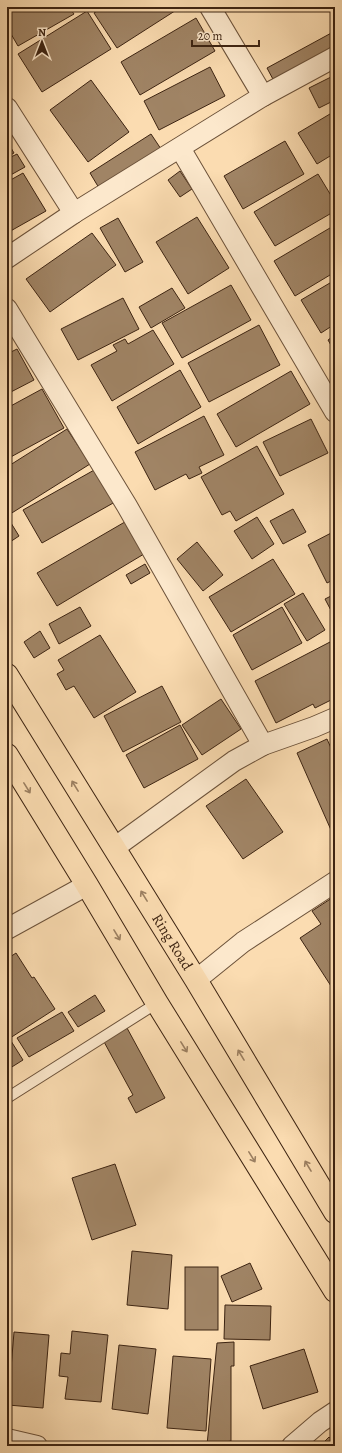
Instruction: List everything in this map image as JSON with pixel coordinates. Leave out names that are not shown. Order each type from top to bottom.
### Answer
[{"type":"main road","name":"Ring Road","points":[[7,674],[332,1199]]},
{"type":"main road","points":[[7,755],[87,884],[156,1003],[335,1291]]},
{"type":"street","points":[[210,7],[263,96]]},
{"type":"street","points":[[7,258],[74,213],[263,96],[335,57]]},
{"type":"street","points":[[7,108],[74,213]]},
{"type":"street","points":[[180,148],[335,412]]},
{"type":"street","points":[[7,309],[127,506],[263,745]]},
{"type":"street","points":[[114,848],[234,761],[263,745],[335,718]]},
{"type":"street","points":[[196,980],[243,942],[335,882]]},
{"type":"street","points":[[7,929],[87,884]]},
{"type":"street","points":[[292,1446],[320,1422],[335,1412]]},
{"type":"street","points":[[7,1439],[37,1446]]},
{"type":"lane","points":[[7,1098],[156,1003]]},
{"type":"building","points":[[7,7],[69,7],[74,14],[18,46],[7,27]]},
{"type":"building","points":[[103,7],[181,7],[117,48],[94,13]]},
{"type":"building","points":[[246,7],[276,7],[248,10]]},
{"type":"building","points":[[87,11],[111,49],[42,92],[18,54]]},
{"type":"building","points":[[196,18],[215,51],[140,95],[121,62]]},
{"type":"building","points":[[335,31],[335,50],[275,83],[267,68]]},
{"type":"building","points":[[210,67],[225,96],[159,130],[144,101]]},
{"type":"building","points":[[335,75],[335,100],[319,108],[309,88]]},
{"type":"building","points":[[91,80],[129,132],[88,162],[50,110]]},
{"type":"building","points":[[335,111],[335,153],[317,164],[298,133]]},
{"type":"building","points":[[151,134],[161,149],[99,188],[90,173]]},
{"type":"building","points":[[7,141],[14,153],[7,157]]},
{"type":"building","points":[[285,141],[304,174],[243,209],[224,176]]},
{"type":"building","points":[[17,154],[25,167],[7,177],[7,159]]},
{"type":"building","points":[[180,171],[192,189],[180,197],[168,180]]},
{"type":"building","points":[[23,173],[46,211],[7,233],[7,182]]},
{"type":"building","points":[[318,174],[335,202],[335,211],[275,246],[254,212]]},
{"type":"building","points":[[197,217],[229,268],[188,294],[156,242]]},
{"type":"building","points":[[118,218],[143,262],[125,272],[100,228]]},
{"type":"building","points":[[335,225],[335,272],[295,296],[274,261]]},
{"type":"building","points":[[92,233],[116,265],[50,312],[26,279]]},
{"type":"building","points":[[335,280],[335,324],[321,333],[301,300]]},
{"type":"building","points":[[231,285],[251,320],[182,358],[162,323]]},
{"type":"building","points":[[172,288],[185,308],[151,328],[139,307]]},
{"type":"building","points":[[123,298],[139,329],[78,360],[61,329]]},
{"type":"building","points":[[259,325],[280,365],[209,402],[188,363]]},
{"type":"building","points":[[153,330],[174,364],[112,401],[91,365],[117,351],[113,345],[125,339],[128,344]]},
{"type":"building","points":[[335,335],[335,352],[328,340]]},
{"type":"building","points":[[17,349],[34,380],[7,394],[7,354]]},
{"type":"building","points":[[180,370],[201,407],[138,444],[117,407]]},
{"type":"building","points":[[291,371],[310,404],[236,447],[217,414]]},
{"type":"building","points":[[42,389],[64,428],[7,459],[7,408]]},
{"type":"building","points":[[204,416],[224,455],[199,467],[202,473],[189,479],[186,474],[155,490],[135,452]]},
{"type":"building","points":[[311,419],[328,453],[280,476],[263,442]]},
{"type":"building","points":[[67,429],[90,464],[7,516],[7,467]]},
{"type":"building","points":[[257,446],[284,494],[236,521],[230,511],[222,515],[201,477]]},
{"type":"building","points":[[96,469],[115,502],[42,543],[23,510]]},
{"type":"building","points":[[293,509],[306,532],[283,544],[270,521]]},
{"type":"building","points":[[257,517],[274,544],[252,559],[234,531]]},
{"type":"building","points":[[130,519],[149,551],[57,606],[37,573]]},
{"type":"building","points":[[11,523],[19,536],[7,544],[7,526]]},
{"type":"building","points":[[335,531],[335,579],[327,583],[308,545]]},
{"type":"building","points":[[197,542],[223,575],[203,591],[177,559]]},
{"type":"building","points":[[273,559],[295,594],[231,632],[209,597]]},
{"type":"building","points":[[145,564],[150,573],[131,584],[126,575]]},
{"type":"building","points":[[303,593],[325,630],[307,641],[284,604]]},
{"type":"building","points":[[335,594],[335,618],[325,599]]},
{"type":"building","points":[[80,607],[91,626],[59,644],[49,624]]},
{"type":"building","points":[[282,607],[302,643],[252,670],[233,635]]},
{"type":"building","points":[[40,631],[50,648],[34,658],[24,642]]},
{"type":"building","points":[[100,635],[136,692],[94,718],[74,686],[66,690],[57,674],[64,670],[58,660]]},
{"type":"building","points":[[330,642],[335,652],[335,698],[315,708],[313,704],[276,723],[255,681]]},
{"type":"building","points":[[162,686],[181,722],[123,752],[104,716]]},
{"type":"building","points":[[221,699],[241,729],[202,755],[182,725]]},
{"type":"building","points":[[180,725],[198,759],[144,788],[126,755]]},
{"type":"building","points":[[327,739],[335,757],[335,828],[331,830],[297,753]]},
{"type":"building","points":[[246,779],[283,832],[243,859],[206,806]]},
{"type":"building","points":[[335,896],[335,984],[331,986],[300,938],[321,924],[312,911]]},
{"type":"building","points":[[16,953],[55,1009],[7,1040],[7,959]]},
{"type":"building","points":[[95,995],[105,1011],[78,1027],[68,1012]]},
{"type":"building","points":[[62,1012],[74,1031],[29,1057],[17,1038]]},
{"type":"building","points":[[127,1028],[165,1098],[136,1113],[128,1098],[133,1095],[103,1040]]},
{"type":"building","points":[[11,1041],[23,1060],[7,1070],[7,1044]]},
{"type":"building","points":[[115,1164],[136,1225],[92,1240],[72,1178]]},
{"type":"building","points":[[132,1251],[172,1255],[168,1309],[127,1305]]},
{"type":"building","points":[[250,1263],[262,1289],[232,1302],[221,1276]]},
{"type":"building","points":[[185,1267],[218,1267],[218,1330],[185,1330]]},
{"type":"building","points":[[225,1305],[271,1306],[270,1340],[224,1339]]},
{"type":"building","points":[[72,1331],[108,1335],[101,1402],[65,1399],[68,1377],[59,1376],[61,1353],[70,1354]]},
{"type":"building","points":[[14,1332],[49,1335],[43,1408],[8,1405]]},
{"type":"building","points":[[234,1342],[234,1366],[231,1366],[231,1441],[207,1445],[217,1343]]},
{"type":"building","points":[[119,1345],[156,1349],[148,1414],[112,1409]]},
{"type":"building","points":[[304,1349],[318,1392],[263,1409],[250,1366]]},
{"type":"building","points":[[173,1356],[211,1359],[206,1431],[167,1428]]},
{"type":"building","points":[[329,1437],[335,1442],[335,1446],[320,1446]]}]
